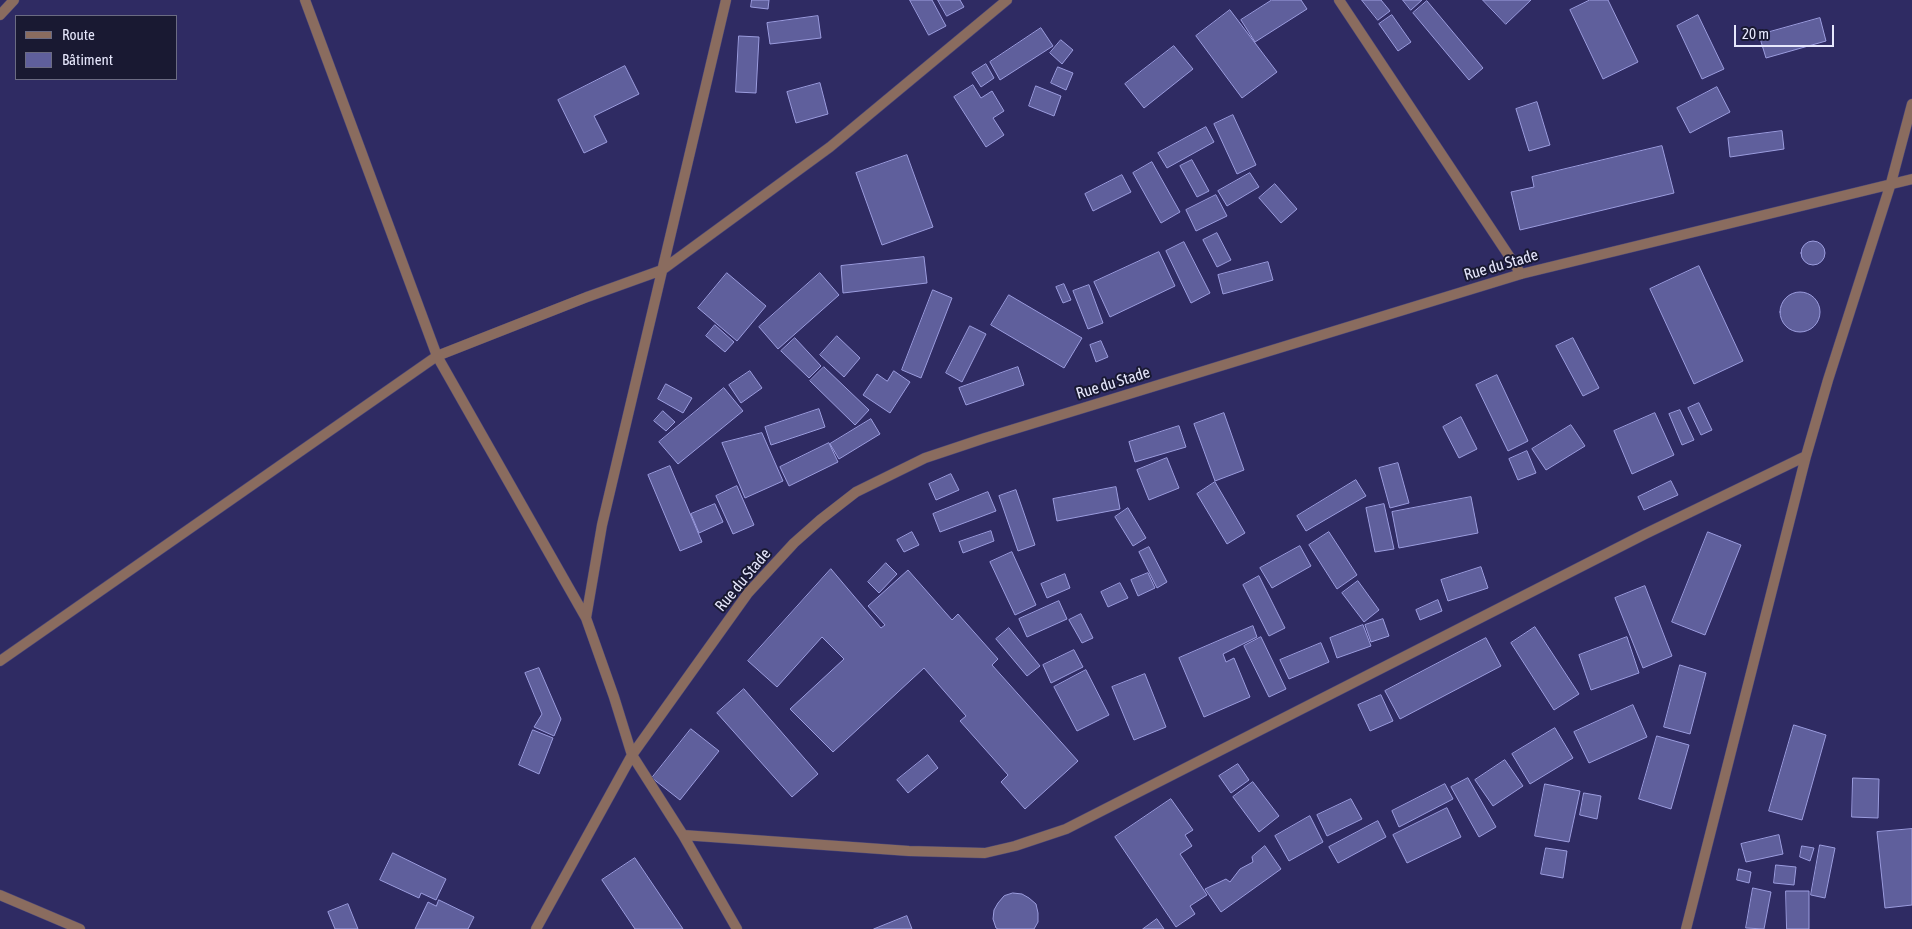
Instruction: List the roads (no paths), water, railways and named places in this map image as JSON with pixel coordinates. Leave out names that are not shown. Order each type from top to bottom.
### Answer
[{"type":"street","points":[[0,15],[14,0]]},
{"type":"street","points":[[305,0],[437,356],[586,618],[614,696],[632,755],[683,835],[737,929]]},
{"type":"street","points":[[586,618],[602,526],[726,0]]},
{"type":"street","points":[[0,660],[437,356],[587,297],[662,270],[830,147],[1007,0]]},
{"type":"street","points":[[1339,0],[1521,274]]},
{"type":"street","points":[[1686,929],[1806,456],[1828,380],[1891,183],[1912,104]]},
{"type":"street","name":"Rue du Stade","points":[[536,929],[632,755],[748,593],[794,543],[856,492],[925,458],[985,438],[1521,274],[1912,179]]},
{"type":"street","points":[[683,835],[909,851],[985,853],[1016,846],[1066,829],[1645,534],[1806,456]]},
{"type":"street","points":[[0,895],[80,929]]}]
